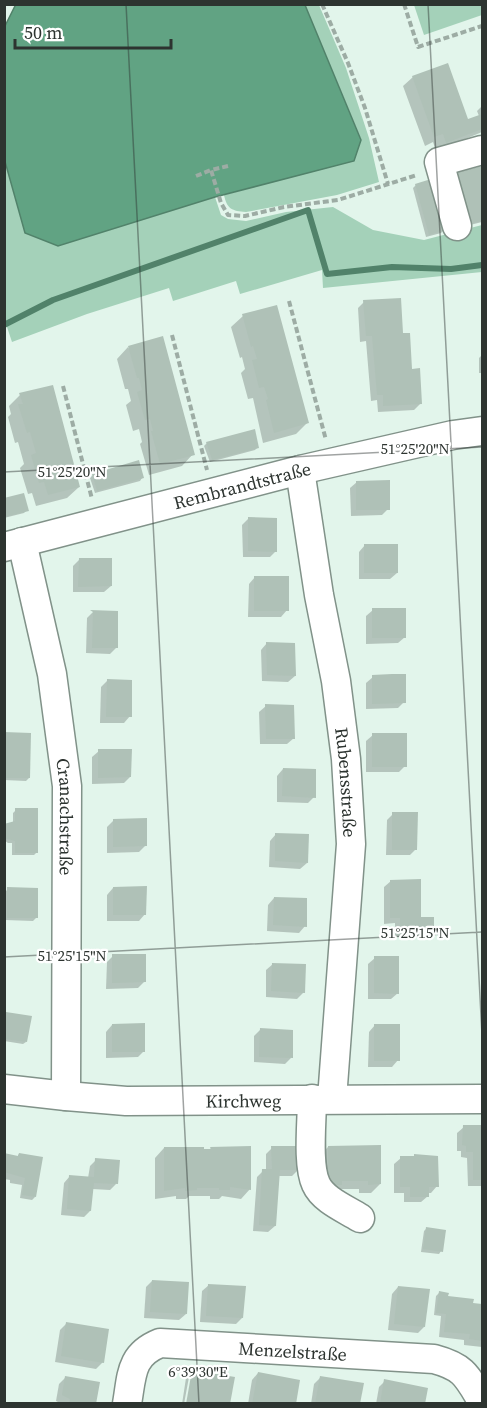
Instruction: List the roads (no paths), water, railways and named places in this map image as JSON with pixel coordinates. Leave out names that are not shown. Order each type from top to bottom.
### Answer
[{"type":"street","points":[[457,226],[439,162],[483,150]]},
{"type":"street","name":"Rembrandtstraße","points":[[13,545],[300,470],[453,435],[483,431]]},
{"type":"street","name":"Rubensstraße","points":[[300,470],[319,595],[336,681],[346,759],[351,844],[322,1099],[312,1166],[316,1185],[330,1200],[360,1218]]},
{"type":"street","name":"Cranachstraße","points":[[13,545],[52,674],[67,786],[66,1096]]},
{"type":"street","name":"Kirchweg","points":[[4,1089],[126,1101],[483,1099]]},
{"type":"street","name":"Menzelstraße","points":[[126,1404],[137,1358],[147,1348],[160,1343],[434,1359],[452,1364],[467,1376],[483,1401]]},
{"type":"waterway","points":[[4,325],[53,300],[308,210],[327,274],[392,267],[451,269],[482,265]]}]
